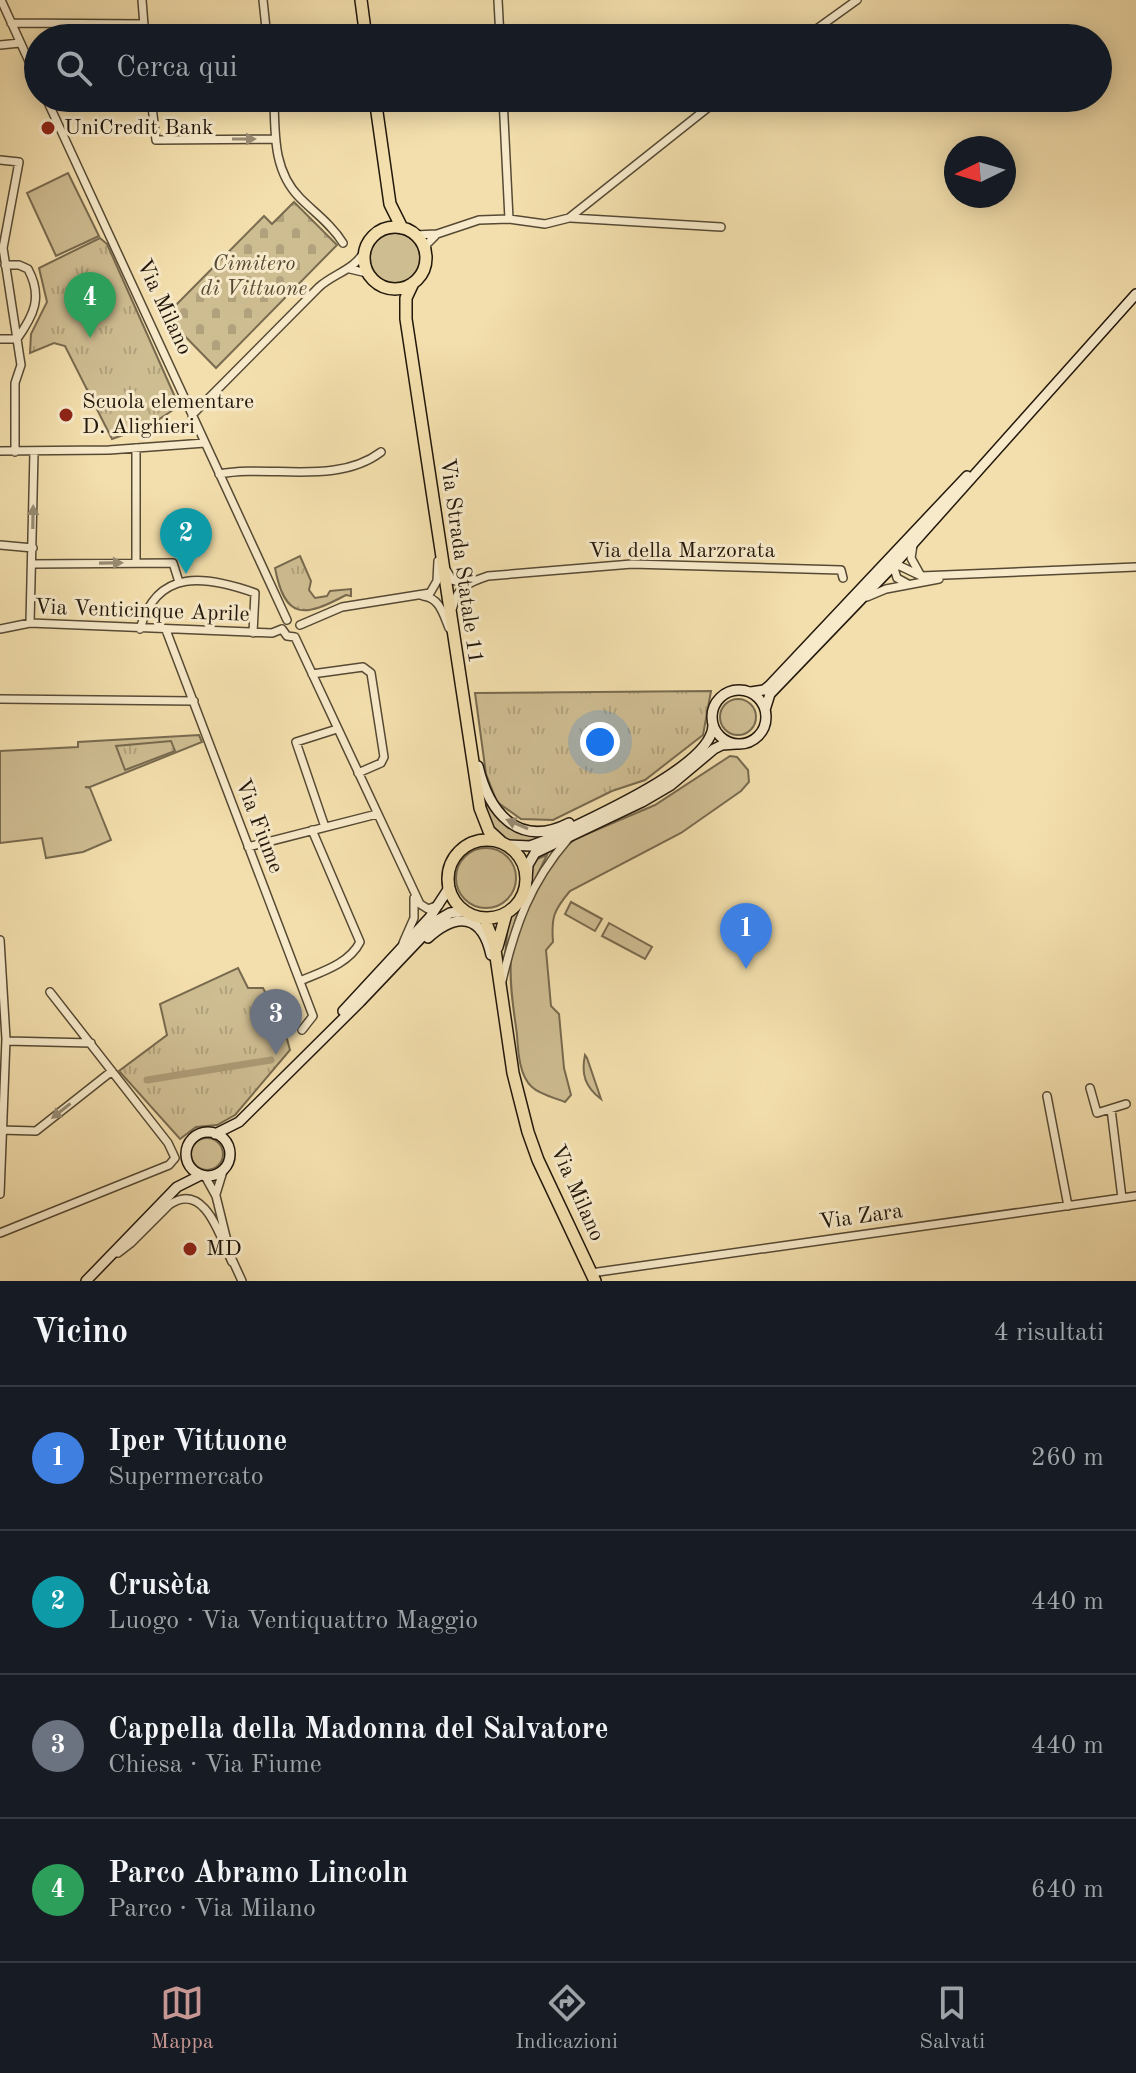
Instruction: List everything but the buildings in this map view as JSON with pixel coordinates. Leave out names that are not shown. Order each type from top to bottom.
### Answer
[{"type":"main road","points":[[361,0],[364,24]]},
{"type":"main road","points":[[377,112],[390,204],[402,228],[415,235],[426,255]]},
{"type":"main road","points":[[380,231],[390,204]]},
{"type":"main road","points":[[367,273],[364,252],[372,237],[380,231],[402,228]]},
{"type":"main road","name":"Via Strada Statale 11","points":[[426,255],[425,266],[406,298],[406,319],[480,808],[489,831],[504,844]]},
{"type":"main road","name":"Via Strada Statale 11","points":[[367,273],[399,300],[406,319]]},
{"type":"main road","points":[[388,289],[397,290],[413,283]]},
{"type":"main road","points":[[497,960],[499,935],[506,914],[521,900],[528,865],[535,853],[671,785],[722,745],[749,742],[760,734],[770,694],[893,566],[1136,294]]},
{"type":"main road","points":[[465,846],[490,839],[504,844],[530,846],[642,792],[674,772],[700,752],[713,734],[714,707],[721,696],[732,690],[751,692],[769,686],[1012,431]]},
{"type":"main road","points":[[751,692],[765,710]]},
{"type":"main road","points":[[713,725],[724,740],[736,744]]},
{"type":"main road","points":[[469,744],[495,811],[505,820],[528,829],[563,826],[618,799],[642,792]]},
{"type":"main road","points":[[480,808],[476,830],[450,864],[449,888],[452,897],[464,911],[484,918],[506,914]]},
{"type":"main road","points":[[504,844],[521,857],[527,880]]},
{"type":"main road","points":[[400,954],[449,888]]},
{"type":"main road","points":[[86,1281],[177,1187],[203,1175],[219,1173],[224,1168],[239,1122],[324,1035],[358,992],[443,916],[464,911]]},
{"type":"main road","points":[[484,918],[491,932],[497,960],[502,1004]]},
{"type":"main road","points":[[400,954],[452,920],[467,920],[485,936],[502,1004]]},
{"type":"main road","name":"Via Milano","points":[[502,1004],[513,1073],[527,1128],[538,1160],[593,1277]]},
{"type":"main road","points":[[215,1134],[239,1122]]},
{"type":"main road","points":[[177,1187],[191,1140],[202,1133],[215,1134],[225,1141],[229,1152]]},
{"type":"main road","points":[[187,1159],[192,1169],[203,1175]]},
{"type":"street","points":[[1,0],[24,51]]},
{"type":"street","points":[[11,23],[144,24],[142,0]]},
{"type":"street","points":[[263,0],[266,24]]},
{"type":"street","points":[[498,0],[499,24]]},
{"type":"street","points":[[824,24],[857,0]]},
{"type":"street","points":[[16,33],[0,45],[20,43]]},
{"type":"street","name":"Via Milano","points":[[52,112],[287,620]]},
{"type":"street","points":[[153,112],[156,140],[275,139]]},
{"type":"street","points":[[274,112],[278,161],[296,195],[336,232],[343,243]]},
{"type":"street","points":[[504,112],[509,219]]},
{"type":"street","points":[[569,218],[702,112]]},
{"type":"street","points":[[0,160],[19,162],[1,248],[21,365],[15,383],[15,452]]},
{"type":"street","points":[[415,235],[437,234],[479,220],[509,219],[545,224],[569,218],[721,227]]},
{"type":"street","points":[[426,255],[427,244],[437,234]]},
{"type":"street","points":[[192,415],[319,287],[332,276],[348,269],[364,252]]},
{"type":"street","points":[[5,265],[28,269],[37,294],[32,318],[17,339]]},
{"type":"street","points":[[348,269],[367,273]]},
{"type":"street","points":[[0,339],[17,339]]},
{"type":"street","points":[[0,451],[205,443]]},
{"type":"street","points":[[136,448],[136,563]]},
{"type":"street","points":[[30,623],[34,452]]},
{"type":"street","points":[[219,474],[240,470],[342,469],[381,452]]},
{"type":"street","points":[[908,584],[897,578],[893,566],[895,556],[925,525],[929,515]]},
{"type":"street","points":[[437,530],[448,576],[467,584]]},
{"type":"street","points":[[300,625],[342,607],[430,593],[437,581],[437,530]]},
{"type":"street","points":[[913,544],[911,558],[921,576]]},
{"type":"street","points":[[0,545],[33,548]]},
{"type":"street","points":[[33,564],[173,563],[179,582]]},
{"type":"street","name":"Via della Marzorata","points":[[467,584],[488,576],[632,564],[841,570],[843,578]]},
{"type":"street","points":[[837,612],[847,607],[884,569],[893,566],[921,576],[1136,567]]},
{"type":"street","points":[[858,603],[873,593],[966,575]]},
{"type":"street","points":[[140,629],[144,616],[162,592],[179,582],[190,580],[217,582],[255,593],[253,633]]},
{"type":"street","points":[[451,631],[454,597],[467,584]]},
{"type":"street","points":[[421,596],[429,597],[439,605],[451,631]]},
{"type":"street","points":[[295,619],[300,625],[300,632],[295,637],[287,636],[282,629],[287,620],[295,619]]},
{"type":"street","name":"Via Venticinque Aprile","points":[[0,629],[30,623],[253,633],[272,633],[282,629]]},
{"type":"street","name":"Via Fiume","points":[[166,630],[313,1016],[302,1030]]},
{"type":"street","points":[[295,637],[413,892],[423,908],[440,904]]},
{"type":"street","points":[[312,674],[363,667],[371,673],[384,757],[381,763],[358,773]]},
{"type":"street","points":[[0,699],[194,701]]},
{"type":"street","points":[[325,827],[296,742],[337,729]]},
{"type":"street","points":[[248,847],[377,814]]},
{"type":"street","points":[[300,981],[336,966],[360,942],[312,830]]},
{"type":"street","points":[[500,987],[512,935],[534,886],[546,865],[571,836]]},
{"type":"street","points":[[400,954],[414,918],[413,892]]},
{"type":"street","points":[[0,940],[4,1039],[0,1194]]},
{"type":"street","points":[[0,1233],[169,1165],[175,1158],[168,1143],[50,992]]},
{"type":"street","points":[[4,1039],[91,1043]]},
{"type":"street","points":[[1,1130],[36,1131],[112,1071]]},
{"type":"street","points":[[1090,1088],[1097,1113],[1126,1104]]},
{"type":"street","points":[[1047,1096],[1068,1206]]},
{"type":"street","points":[[1111,1109],[1122,1198]]},
{"type":"street","points":[[216,1196],[224,1168]]},
{"type":"street","points":[[203,1175],[216,1196],[232,1262]]},
{"type":"street","name":"Via Zara","points":[[593,1277],[1136,1196]]},
{"type":"street","points":[[103,1264],[131,1243],[169,1205],[176,1200],[189,1199],[202,1203],[208,1212],[242,1281]]},
{"type":"green space","points":[[68,173],[99,236],[56,256],[27,193]]},
{"type":"green space","name":"Cimitero di Vittuone","points":[[294,202],[337,245],[216,368],[171,322],[178,315],[172,309],[264,216],[272,224]]},
{"type":"green space","points":[[395,233],[413,240],[420,258],[413,276],[395,283],[377,276],[370,258],[377,240]]},
{"type":"green space","points":[[100,238],[107,244],[179,406],[149,426],[112,439],[65,346],[54,343],[30,353],[31,334],[47,302],[39,268]]},
{"type":"green space","points":[[300,556],[311,581],[309,590],[315,598],[327,596],[330,591],[351,589],[351,596],[346,595],[308,610],[291,606],[279,585],[275,568]]},
{"type":"green space","points":[[711,691],[703,735],[645,780],[612,791],[553,820],[521,819],[497,802],[486,774],[475,693]]},
{"type":"green space","points":[[738,699],[751,704],[756,717],[751,730],[738,735],[725,730],[720,717],[725,704]]},
{"type":"green space","points":[[199,735],[202,742],[85,787],[90,788],[111,840],[83,852],[46,858],[42,838],[0,843],[0,751],[78,747],[78,742]]},
{"type":"green space","points":[[171,741],[175,751],[125,770],[116,746]]},
{"type":"green space","points":[[730,756],[737,757],[748,770],[749,782],[741,791],[681,833],[570,891],[557,909],[553,920],[553,942],[546,950],[551,1006],[559,1014],[564,1068],[571,1095],[565,1102],[539,1092],[524,1076],[520,1062],[511,961],[524,911],[541,878],[575,839],[655,805]]},
{"type":"green space","points":[[484,802],[507,824],[546,836],[522,842],[504,838],[492,825]]},
{"type":"green space","points":[[486,848],[507,857],[516,878],[507,899],[486,908],[465,899],[456,878],[465,857]]},
{"type":"green space","points":[[547,855],[516,918],[505,957],[508,922],[525,895],[532,864]]},
{"type":"green space","points":[[571,902],[602,919],[595,931],[565,914]]},
{"type":"green space","points":[[609,923],[652,947],[645,959],[602,936]]},
{"type":"green space","points":[[238,968],[248,988],[263,988],[284,1028],[290,1050],[235,1115],[217,1125],[196,1127],[180,1139],[119,1071],[167,1035],[160,1004]]},
{"type":"green space","points":[[585,1055],[587,1058],[601,1099],[586,1080]]},
{"type":"green space","points":[[207,1138],[219,1142],[223,1154],[219,1166],[207,1170],[195,1166],[191,1154],[195,1142]]},
{"type":"waterway","points":[[147,1080],[271,1060]]},
{"type":"place","name":"UniCredit Bank","points":[[48,128]]},
{"type":"place","name":"Parco Abramo Lincoln","points":[[90,338]]},
{"type":"place","name":"Scuola elementare D. Alighieri","points":[[66,415]]},
{"type":"place","name":"Crusèta","points":[[186,574]]},
{"type":"place","name":"Iper Vittuone","points":[[746,969]]},
{"type":"place","name":"Cappella della Madonna del Salvatore","points":[[276,1055]]},
{"type":"place","name":"MD","points":[[190,1249]]}]
